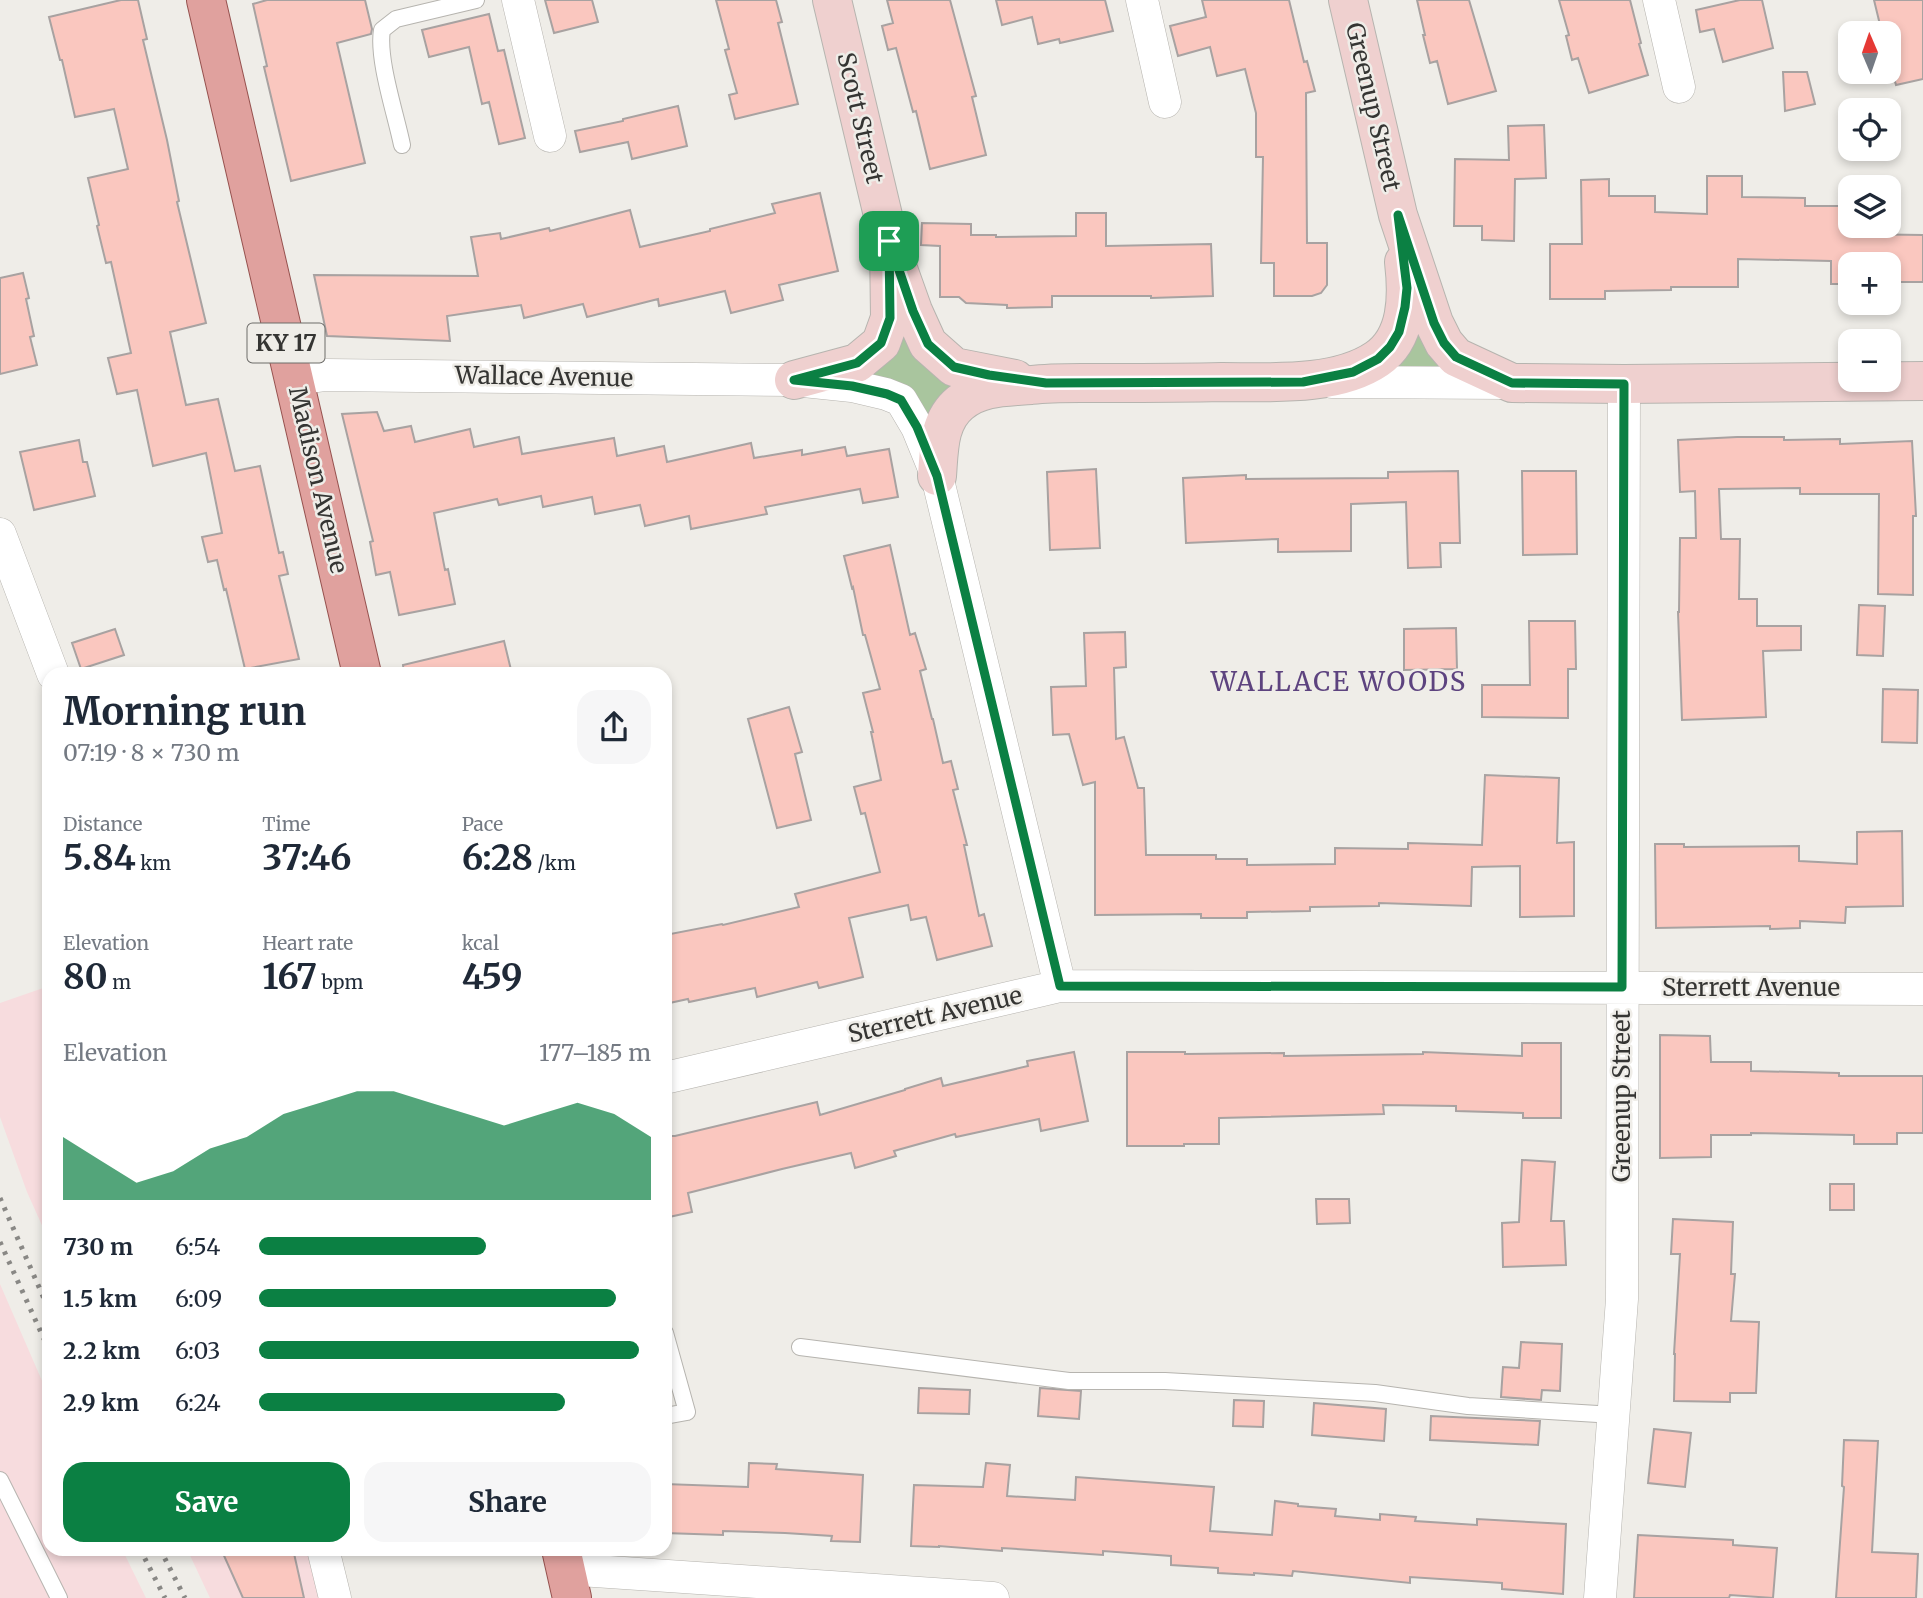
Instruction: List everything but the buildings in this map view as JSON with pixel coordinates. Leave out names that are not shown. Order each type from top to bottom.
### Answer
[{"type":"main road","name":"Madison Avenue","points":[[206,0],[360,667]]},
{"type":"street","points":[[518,0],[550,136]]},
{"type":"street","name":"Scott Street","points":[[794,380],[857,363],[881,343],[890,318],[889,241],[832,0]]},
{"type":"street","points":[[1142,0],[1166,102]]},
{"type":"street","name":"Greenup Street","points":[[1348,0],[1398,215]]},
{"type":"street","points":[[1660,0],[1679,87]]},
{"type":"street","points":[[1303,382],[1353,372],[1378,359],[1390,347],[1399,332],[1407,288],[1398,215]]},
{"type":"street","points":[[1398,215],[1434,323],[1444,343],[1456,357],[1512,383]]},
{"type":"street","points":[[889,241],[913,311],[928,344],[938,354],[954,367],[1046,383]]},
{"type":"street","name":"Wallace Avenue","points":[[295,379],[326,375],[794,380]]},
{"type":"street","points":[[794,380],[852,386],[887,394],[901,400],[917,427],[937,476],[1060,986]]},
{"type":"street","points":[[937,476],[942,427],[959,403],[984,389],[1046,383],[1624,384],[1923,381]]},
{"type":"street","name":"Greenup Street","points":[[1600,1598],[1622,1299],[1624,384]]},
{"type":"street","points":[[0,534],[50,667]]},
{"type":"street","name":"Sterrett Avenue","points":[[672,1076],[1060,986],[1923,989]]},
{"type":"street","points":[[325,1556],[335,1598]]},
{"type":"street","points":[[566,1572],[749,1590],[993,1598]]},
{"type":"lane","points":[[402,145],[383,58],[380,38],[382,30],[396,19],[476,0]]},
{"type":"lane","points":[[800,1347],[1069,1381],[1165,1381],[1375,1393],[1468,1406],[1614,1415]]},
{"type":"lane","points":[[672,1359],[687,1412],[672,1415]]},
{"type":"lane","points":[[0,1480],[59,1598]]},
{"type":"shaded area","points":[[42,988],[42,1225],[0,1117],[0,1003]]},
{"type":"shaded area","points":[[0,1284],[42,1381],[42,1556],[125,1556],[146,1598],[0,1598]]},
{"type":"shaded area","points":[[190,1556],[325,1556],[335,1598],[210,1598]]},
{"type":"green space","points":[[913,311],[989,375],[917,427],[831,371]]},
{"type":"green space","points":[[1412,326],[1464,372],[1380,374]]},
{"type":"railway","points":[[0,1198],[42,1294]]},
{"type":"railway","points":[[0,1242],[42,1335]]},
{"type":"railway","points":[[144,1556],[165,1598]]},
{"type":"railway","points":[[164,1556],[185,1598]]},
{"type":"district","name":"WALLACE WOODS","points":[[1339,682]]},
{"type":"route","points":[[1398,215],[1434,323],[1444,343],[1456,357],[1512,383],[1624,384],[1622,987],[1060,986],[937,476],[917,427],[901,400],[887,394],[852,386],[794,380],[857,363],[881,343],[890,318],[889,241],[913,311],[928,344],[954,367],[1046,383],[1303,382],[1353,372],[1378,359],[1390,347],[1399,332],[1407,288],[1398,215]]}]
